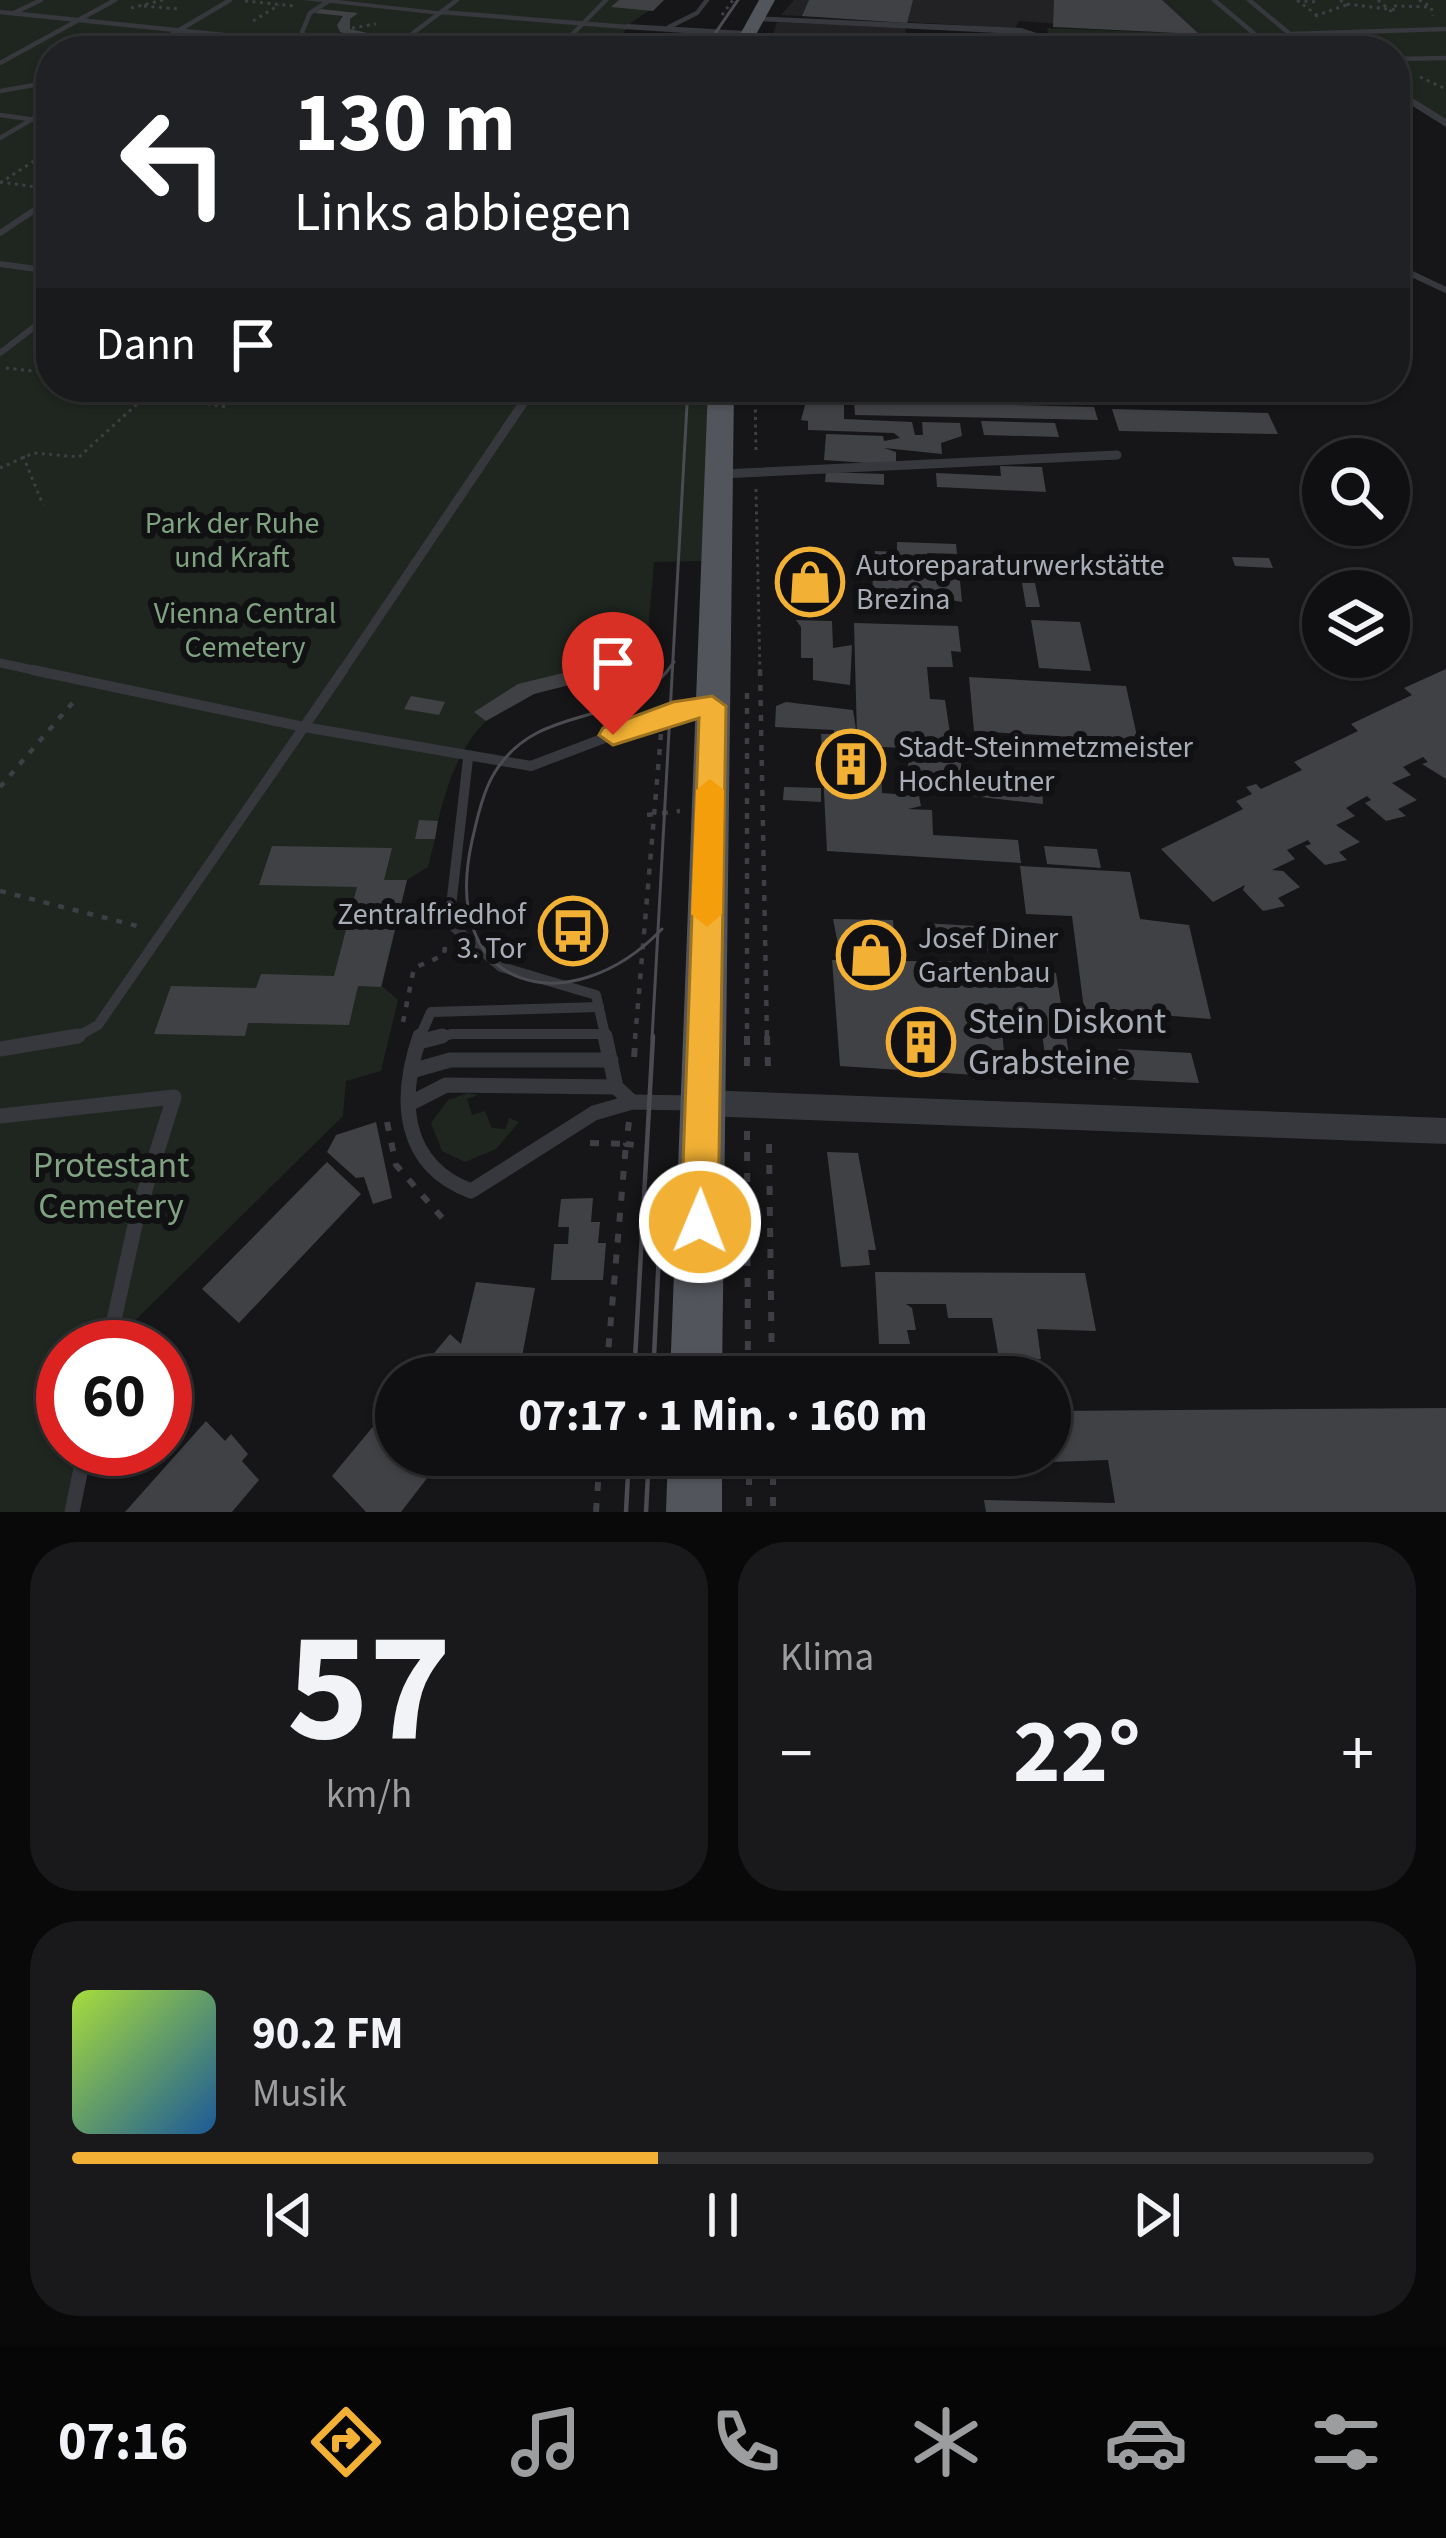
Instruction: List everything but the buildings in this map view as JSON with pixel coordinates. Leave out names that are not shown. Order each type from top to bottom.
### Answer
[{"type":"main road","points":[[747,34],[767,0]]},
{"type":"main road","points":[[698,1356],[725,1104],[730,694],[740,474],[724,402]]},
{"type":"main road","points":[[694,1512],[695,1476]]},
{"type":"street","points":[[308,0],[441,13]]},
{"type":"street","points":[[627,28],[747,34],[1021,31],[1037,36]]},
{"type":"street","points":[[1410,100],[1446,124]]},
{"type":"street","points":[[725,1104],[1446,1131]]},
{"type":"lane","points":[[13,14],[40,0]]},
{"type":"lane","points":[[49,36],[116,0]]},
{"type":"lane","points":[[169,36],[230,0]]},
{"type":"lane","points":[[410,36],[457,0]]},
{"type":"lane","points":[[571,36],[606,0]]},
{"type":"lane","points":[[669,27],[697,13],[707,0]]},
{"type":"lane","points":[[1214,0],[1258,36]]},
{"type":"lane","points":[[1249,0],[1290,34],[1446,29]]},
{"type":"lane","points":[[304,36],[304,22],[328,1]]},
{"type":"lane","points":[[441,13],[627,28]]},
{"type":"lane","points":[[0,16],[235,36]]},
{"type":"lane","points":[[0,63],[36,43]]},
{"type":"lane","points":[[1410,59],[1446,58]]},
{"type":"lane","points":[[0,91],[36,85]]},
{"type":"lane","points":[[0,116],[36,120]]},
{"type":"lane","points":[[0,138],[36,117]]},
{"type":"lane","points":[[0,233],[36,209]]},
{"type":"lane","points":[[0,264],[36,269]]},
{"type":"lane","points":[[1410,273],[1446,290]]},
{"type":"lane","points":[[0,353],[36,325]]},
{"type":"lane","points":[[0,1048],[70,1041],[98,1025],[524,402]]},
{"type":"lane","points":[[740,474],[806,474],[820,466],[912,469],[1118,454]]},
{"type":"lane","points":[[0,663],[304,727],[531,766],[730,694]]},
{"type":"lane","points":[[469,759],[449,923],[502,968],[535,980],[584,986],[596,995],[616,1087],[632,1102]]},
{"type":"lane","points":[[599,1007],[438,1009],[424,1022],[411,1102],[416,1144],[427,1167],[441,1180],[471,1191],[594,1113],[632,1102],[725,1104]]},
{"type":"lane","points":[[419,1042],[452,1034],[605,1034]]},
{"type":"lane","points":[[415,1070],[450,1060],[611,1060]]},
{"type":"lane","points":[[411,1102],[446,1085],[616,1087]]},
{"type":"lane","points":[[0,1116],[174,1097],[137,1216],[114,1320]]},
{"type":"lane","points":[[72,1512],[79,1476]]},
{"type":"path","points":[[715,25],[734,0]]},
{"type":"path","points":[[1297,2],[1319,1],[1325,9]]},
{"type":"path","points":[[1344,1],[1395,10]]},
{"type":"path","points":[[141,5],[179,9]]},
{"type":"path","points":[[1390,5],[1431,8]]},
{"type":"path","points":[[1341,7],[1355,13]]},
{"type":"path","points":[[1431,73],[1415,74],[1437,89],[1446,88]]},
{"type":"path","points":[[0,183],[36,160]]},
{"type":"path","points":[[0,183],[36,187]]},
{"type":"path","points":[[7,369],[36,373]]},
{"type":"path","points":[[0,468],[23,456],[80,457],[139,402]]},
{"type":"path","points":[[197,402],[227,407]]},
{"type":"path","points":[[747,1060],[768,1064],[740,474],[748,402]]},
{"type":"path","points":[[23,456],[43,505]]},
{"type":"path","points":[[740,474],[746,567]]},
{"type":"path","points":[[0,787],[90,682]]},
{"type":"path","points":[[730,694],[747,1060],[725,1104],[746,1356]]},
{"type":"path","points":[[608,1356],[630,1144],[660,716]]},
{"type":"path","points":[[0,891],[162,933]]},
{"type":"path","points":[[769,1144],[772,1356]]},
{"type":"path","points":[[596,1512],[599,1476]]},
{"type":"path","points":[[749,1476],[749,1512]]},
{"type":"path","points":[[773,1476],[773,1512]]},
{"type":"shaded area","points":[[794,0],[1166,0],[1205,35],[1019,21],[1015,28],[781,15]]},
{"type":"shaded area","points":[[777,22],[905,28],[906,36],[772,36]]},
{"type":"green space","name":"Vienna Central Cemetery","points":[[0,0],[664,0],[621,36],[36,36],[36,402],[709,402],[704,561],[654,562],[646,655],[625,672],[548,687],[500,710],[468,744],[438,821],[419,821],[415,839],[435,839],[428,867],[407,880],[382,986],[398,1000],[381,1071],[346,1081],[343,1116],[135,1320],[36,1320],[36,1476],[79,1476],[72,1512],[0,1512]]},
{"type":"green space","points":[[1166,0],[1446,0],[1446,121],[1410,96],[1410,36],[1049,36],[1047,28],[1203,34]]},
{"type":"green space","points":[[468,1093],[478,1095],[467,1099],[472,1115],[485,1111],[492,1128],[506,1129],[509,1118],[519,1122],[496,1149],[465,1162],[442,1151],[431,1123],[448,1100]]},
{"type":"tram line","points":[[713,36],[738,0]]},
{"type":"tram line","points":[[673,663],[687,402]]},
{"type":"tram line","points":[[658,932],[626,959],[589,977],[553,983],[520,978],[493,961],[475,932],[467,892],[472,841],[484,796],[495,772],[514,749],[559,723],[633,699],[673,663]]},
{"type":"tram line","points":[[658,932],[673,663]]},
{"type":"tram line","points":[[658,932],[662,929]]},
{"type":"tram line","points":[[652,1039],[658,932]]},
{"type":"tram line","points":[[635,1356],[653,1036]]},
{"type":"tram line","points":[[654,1356],[660,1232]]},
{"type":"tram line","points":[[626,1512],[628,1476]]},
{"type":"tram line","points":[[646,1512],[648,1476]]},
{"type":"slow traffic","points":[[707,914],[710,790]]},
{"type":"place","name":"Autoreparaturwerkstätte Brezina","points":[[810,582]]},
{"type":"place","name":"Stadt-Steinmetzmeister Hochleutner","points":[[851,764]]},
{"type":"place","name":"Zentralfriedhof 3. Tor","points":[[573,931]]},
{"type":"place","name":"Josef Diner Gartenbau","points":[[871,955]]},
{"type":"place","name":"Stein Diskont Grabsteine","points":[[921,1042]]},
{"type":"route","points":[[613,735],[673,712],[712,706],[700,1222]]},
{"type":"park label","name":"Park der Ruhe und Kraft","points":[[232,540]]},
{"type":"park label","name":"Protestant Cemetery","points":[[111,1186]]}]
